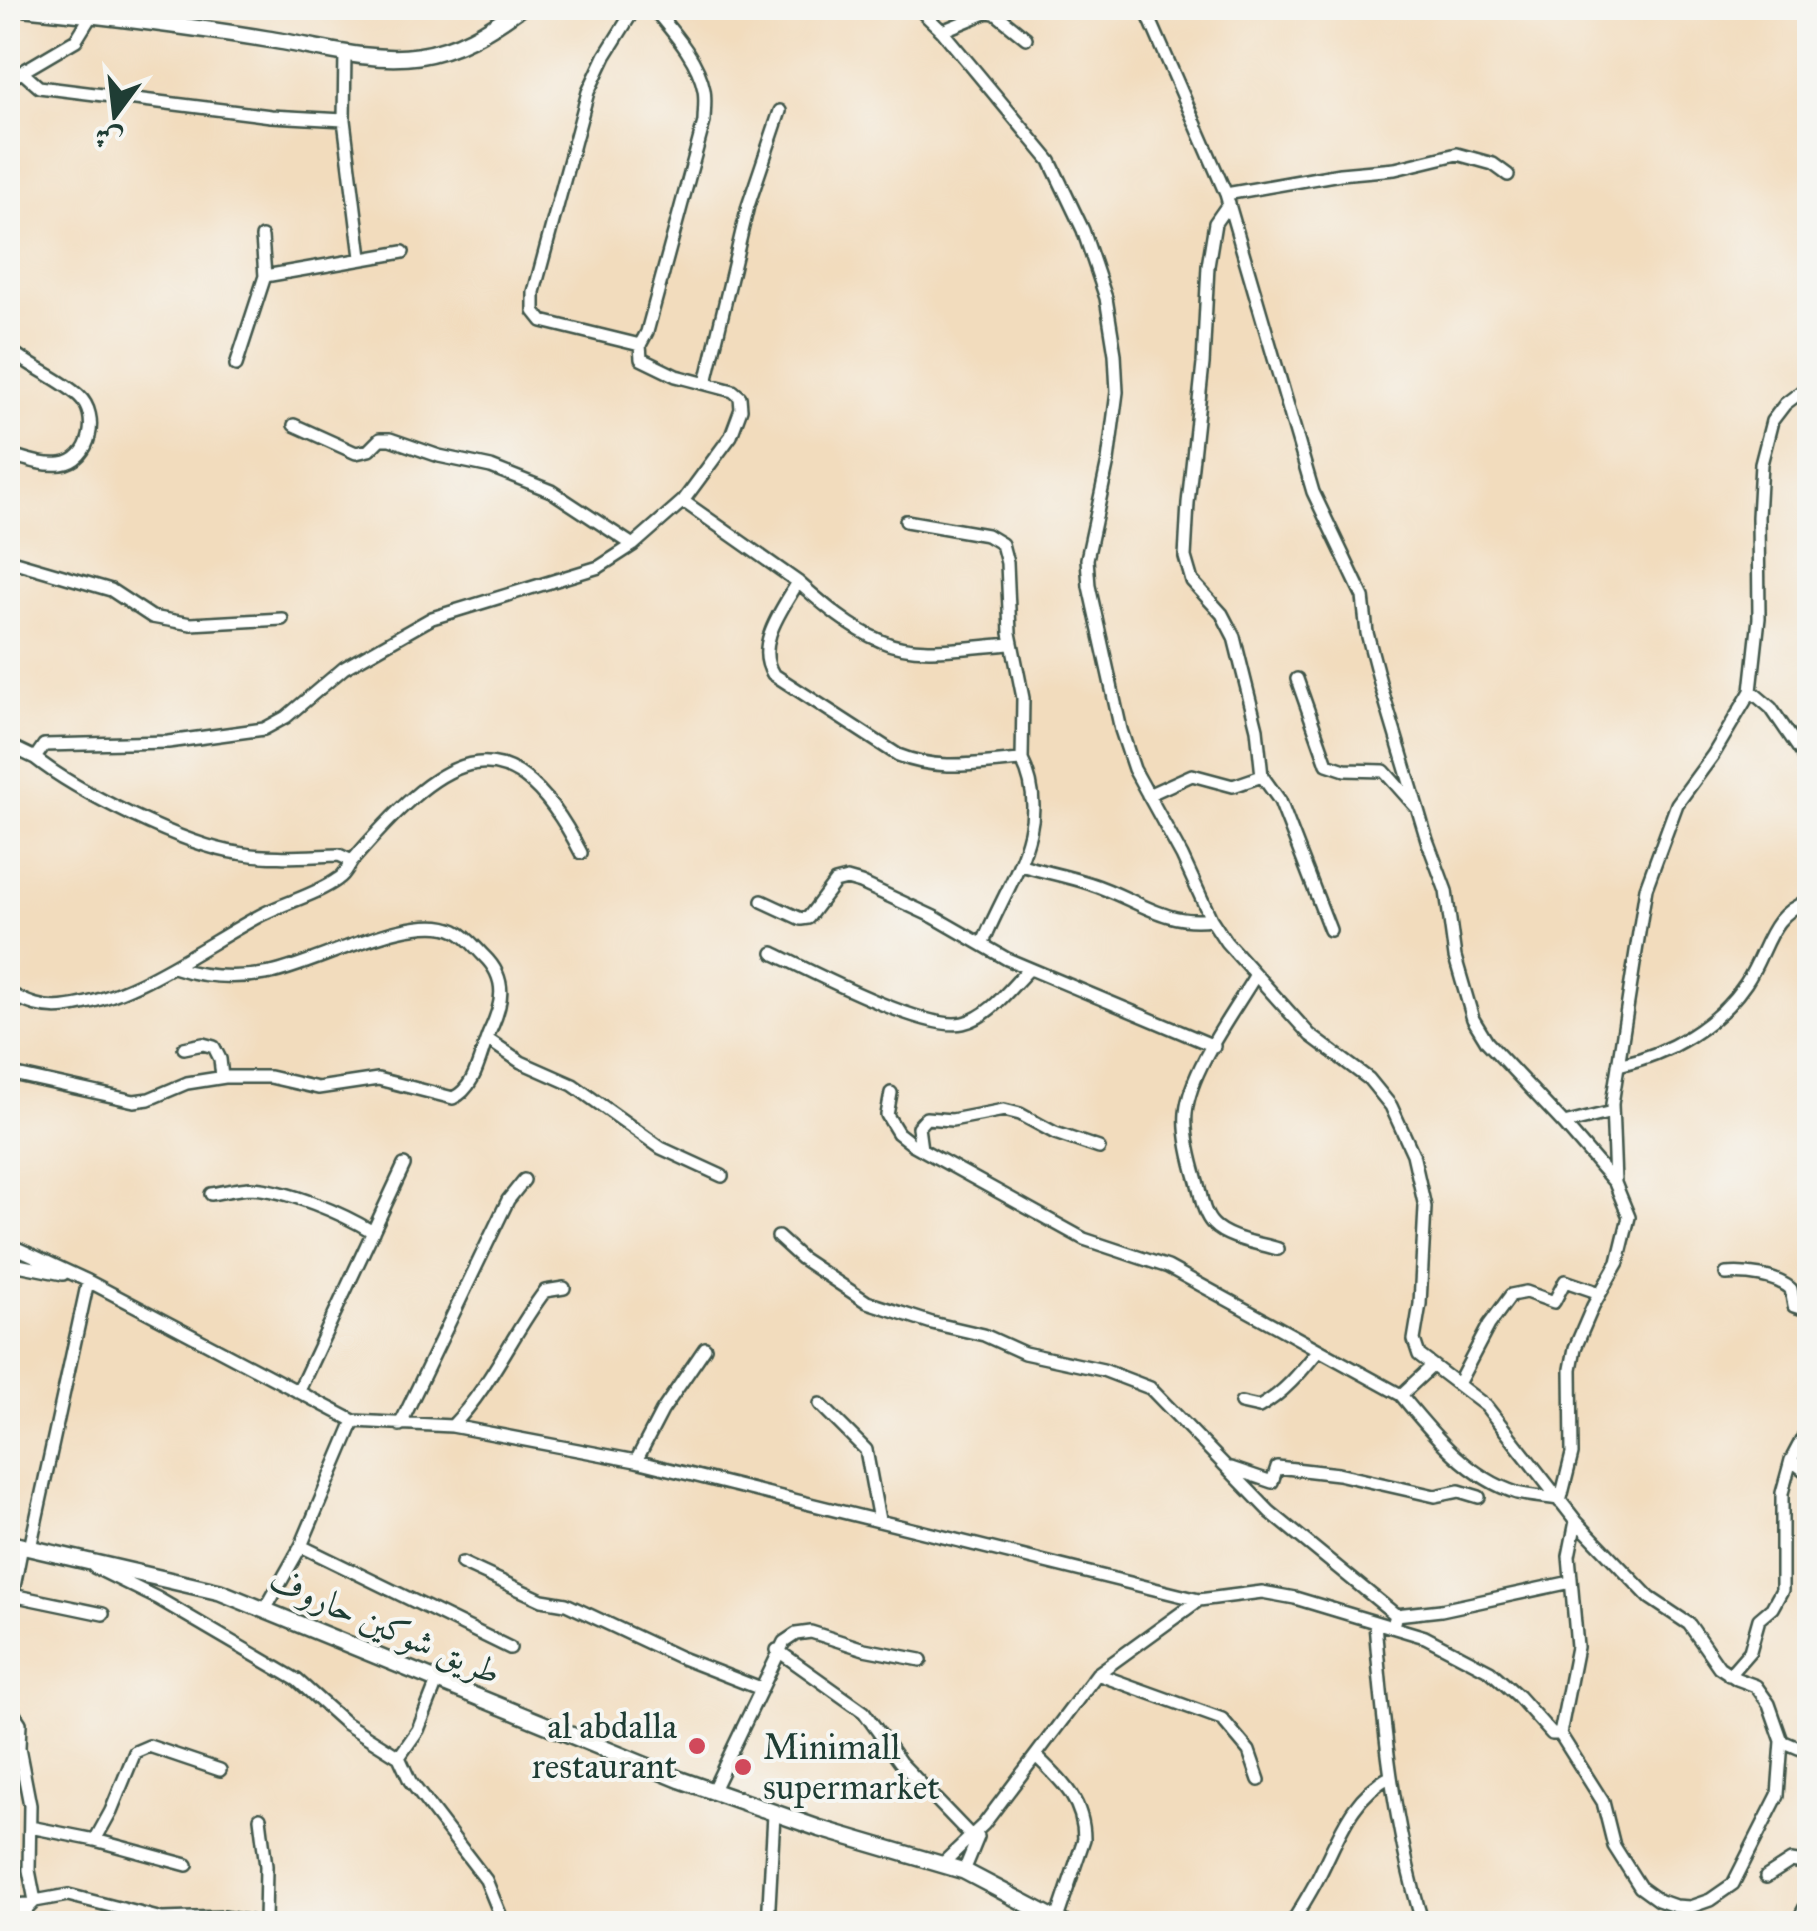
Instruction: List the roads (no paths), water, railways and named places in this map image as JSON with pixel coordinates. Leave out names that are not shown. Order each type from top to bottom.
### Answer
[{"type":"main road","points":[[26,8],[92,14],[344,52],[415,57],[446,50],[483,34],[520,8]]},
{"type":"main road","name":"طريق شوكين حاروف","points":[[20,1546],[220,1592],[266,1608],[437,1682],[712,1792],[964,1871],[1061,1921]]},
{"type":"street","points":[[635,8],[588,92],[534,292],[534,311],[542,321],[640,344]]},
{"type":"street","points":[[34,758],[50,743],[168,742],[264,729],[286,717],[344,668],[432,618],[573,578],[613,560],[683,501],[724,448],[741,410],[740,396],[733,391],[676,376],[640,358],[640,344],[704,122],[704,90],[698,74],[680,41],[654,8]]},
{"type":"street","points":[[918,8],[942,31],[1050,161],[1083,230],[1106,298],[1116,354],[1108,461],[1087,559],[1089,586],[1120,730],[1134,769],[1210,919],[1254,976],[1310,1035],[1369,1079],[1402,1130],[1413,1154],[1425,1208],[1414,1340],[1419,1355],[1486,1406],[1576,1521],[1650,1598],[1689,1624],[1719,1667],[1761,1690],[1779,1726],[1782,1741],[1776,1804],[1733,1884],[1710,1900],[1675,1906],[1658,1900],[1632,1878],[1614,1846],[1603,1802],[1560,1734],[1577,1647],[1569,1556],[1576,1521]]},
{"type":"street","points":[[1145,8],[1227,198],[1313,492],[1362,597],[1372,652],[1446,890],[1456,957],[1473,1019],[1487,1042],[1615,1183],[1629,1216],[1618,1262],[1574,1348],[1572,1454],[1559,1500]]},
{"type":"street","points":[[942,31],[988,12],[995,13],[1026,38]]},
{"type":"street","points":[[8,80],[76,40],[92,14]]},
{"type":"street","points":[[344,52],[344,120],[362,257]]},
{"type":"street","points":[[22,72],[39,87],[271,116],[344,120]]},
{"type":"street","points":[[706,383],[748,206],[780,111]]},
{"type":"street","points":[[1227,198],[1340,174],[1395,169],[1457,154],[1493,164],[1508,175]]},
{"type":"street","points":[[1227,198],[1216,223],[1208,266],[1204,364],[1185,556],[1192,581],[1222,614],[1234,637],[1257,728],[1262,776],[1280,801],[1330,930]]},
{"type":"street","points":[[236,364],[265,276],[262,237]]},
{"type":"street","points":[[265,276],[403,252]]},
{"type":"street","points":[[8,348],[80,397],[91,422],[89,440],[82,453],[66,464],[42,464],[8,454]]},
{"type":"street","points":[[1615,1183],[1612,1112],[1646,888],[1666,827],[1686,789],[1713,755],[1752,692],[1759,618],[1761,464],[1772,421],[1785,404],[1810,385]]},
{"type":"street","points":[[294,425],[356,453],[368,450],[380,439],[390,438],[438,456],[491,467],[552,491],[633,545]]},
{"type":"street","points":[[683,501],[842,618],[882,642],[900,647],[939,648],[1012,644]]},
{"type":"street","points":[[906,520],[987,535],[1002,544],[1008,563],[1012,644],[1022,698],[1022,760],[1028,772],[1034,810],[1021,865],[983,943]]},
{"type":"street","points":[[8,560],[111,590],[152,617],[192,624],[282,620]]},
{"type":"street","points":[[798,582],[768,640],[766,664],[773,674],[898,755],[917,763],[965,766],[1022,760]]},
{"type":"street","points":[[1297,679],[1328,764],[1345,770],[1384,770],[1419,810]]},
{"type":"street","points":[[1752,692],[1771,708],[1810,765]]},
{"type":"street","points":[[8,745],[130,812],[223,850],[286,857],[338,855],[352,861]]},
{"type":"street","points":[[8,992],[36,1006],[65,1008],[104,997],[172,967],[262,915],[340,879],[382,827],[430,782],[461,766],[486,761],[509,767],[534,785],[582,852]]},
{"type":"street","points":[[1148,796],[1192,775],[1232,786],[1262,776]]},
{"type":"street","points":[[1021,865],[1091,884],[1165,916],[1192,922],[1210,919]]},
{"type":"street","points":[[762,900],[808,918],[836,882],[847,879],[934,917],[1028,969],[1214,1046]]},
{"type":"street","points":[[1618,1065],[1678,1044],[1716,1017],[1746,982],[1783,913],[1810,900]]},
{"type":"street","points":[[8,1074],[134,1101],[187,1083],[222,1077],[270,1077],[318,1088],[378,1080],[454,1098],[466,1090],[498,1010],[500,975],[465,938],[447,928],[387,934],[271,973],[220,978],[172,967]]},
{"type":"street","points":[[772,954],[916,1016],[954,1024],[966,1023],[988,1011],[1028,969]]},
{"type":"street","points":[[1254,976],[1214,1046],[1186,1111],[1193,1167],[1213,1224],[1278,1249]]},
{"type":"street","points":[[486,1039],[521,1062],[572,1085],[661,1148],[722,1176]]},
{"type":"street","points":[[184,1048],[204,1044],[214,1048],[222,1077]]},
{"type":"street","points":[[892,1092],[886,1105],[890,1123],[921,1149],[1084,1240],[1184,1275],[1401,1395],[1443,1444],[1471,1468],[1517,1492],[1559,1500]]},
{"type":"street","points":[[921,1149],[918,1128],[926,1118],[964,1119],[1004,1110],[1099,1148]]},
{"type":"street","points":[[1564,1124],[1612,1112]]},
{"type":"street","points":[[298,1392],[404,1165]]},
{"type":"street","points":[[400,1425],[508,1200],[524,1180]]},
{"type":"street","points":[[211,1194],[250,1188],[273,1192],[343,1215],[373,1232]]},
{"type":"street","points":[[778,1237],[801,1258],[868,1302],[984,1335],[1024,1353],[1103,1370],[1150,1388],[1284,1525],[1394,1622],[1490,1671],[1552,1734],[1560,1734]]},
{"type":"street","points":[[8,1244],[83,1278],[354,1421],[452,1426],[636,1462],[1199,1600],[1262,1592],[1374,1622],[1394,1622],[1571,1582]]},
{"type":"street","points":[[8,1263],[83,1278]]},
{"type":"street","points":[[1726,1274],[1740,1273],[1783,1283],[1791,1289],[1794,1306],[1810,1311]]},
{"type":"street","points":[[8,1616],[20,1546],[83,1278]]},
{"type":"street","points":[[1458,1384],[1489,1324],[1511,1294],[1526,1292],[1554,1302],[1564,1280],[1600,1293]]},
{"type":"street","points":[[452,1426],[487,1383],[526,1315],[545,1291],[564,1288]]},
{"type":"street","points":[[636,1462],[662,1411],[705,1348]]},
{"type":"street","points":[[1241,1403],[1259,1408],[1266,1404],[1318,1351]]},
{"type":"street","points":[[1401,1395],[1430,1367]]},
{"type":"street","points":[[820,1404],[866,1450],[879,1520]]},
{"type":"street","points":[[266,1608],[300,1546],[354,1421]]},
{"type":"street","points":[[1729,1675],[1750,1651],[1759,1619],[1772,1608],[1782,1590],[1782,1493],[1791,1460],[1810,1424]]},
{"type":"street","points":[[1218,1460],[1242,1474],[1272,1482],[1277,1467],[1338,1474],[1435,1496],[1459,1491],[1479,1497]]},
{"type":"street","points":[[1791,1460],[1810,1475]]},
{"type":"street","points":[[300,1546],[510,1648]]},
{"type":"street","points":[[80,1559],[157,1598],[297,1680],[344,1723],[399,1757],[410,1782],[486,1880],[504,1924]]},
{"type":"street","points":[[462,1563],[542,1600],[566,1604],[679,1657],[761,1689]]},
{"type":"street","points":[[12,1596],[103,1614]]},
{"type":"street","points":[[942,1864],[974,1838],[1097,1674],[1199,1600]]},
{"type":"street","points":[[1374,1622],[1400,1844],[1423,1924]]},
{"type":"street","points":[[712,1792],[777,1650],[796,1634],[810,1632],[864,1649],[921,1660]]},
{"type":"street","points":[[777,1650],[864,1712],[900,1762],[974,1838]]},
{"type":"street","points":[[1097,1674],[1222,1719],[1248,1751],[1259,1780]]},
{"type":"street","points":[[399,1757],[418,1730],[437,1682]]},
{"type":"street","points":[[8,1705],[20,1724],[33,1902]]},
{"type":"street","points":[[1782,1741],[1810,1753]]},
{"type":"street","points":[[95,1840],[134,1752],[141,1747],[220,1770]]},
{"type":"street","points":[[1037,1757],[1068,1786],[1078,1803],[1084,1830],[1061,1921]]},
{"type":"street","points":[[1291,1924],[1358,1800],[1372,1786],[1392,1776]]},
{"type":"street","points":[[768,1924],[774,1814]]},
{"type":"street","points":[[8,1905],[68,1894],[162,1919],[224,1917],[264,1924],[266,1866],[260,1818]]},
{"type":"street","points":[[30,1826],[187,1866]]},
{"type":"street","points":[[964,1871],[974,1838]]},
{"type":"street","points":[[1766,1877],[1791,1861],[1810,1864]]},
{"type":"street","points":[[1796,1924],[1810,1898]]},
{"type":"street","points":[[12,1924],[33,1902]]},
{"type":"place","name":"al abdalla restaurant","points":[[697,1746]]},
{"type":"place","name":"Minimall supermarket","points":[[743,1767]]}]
